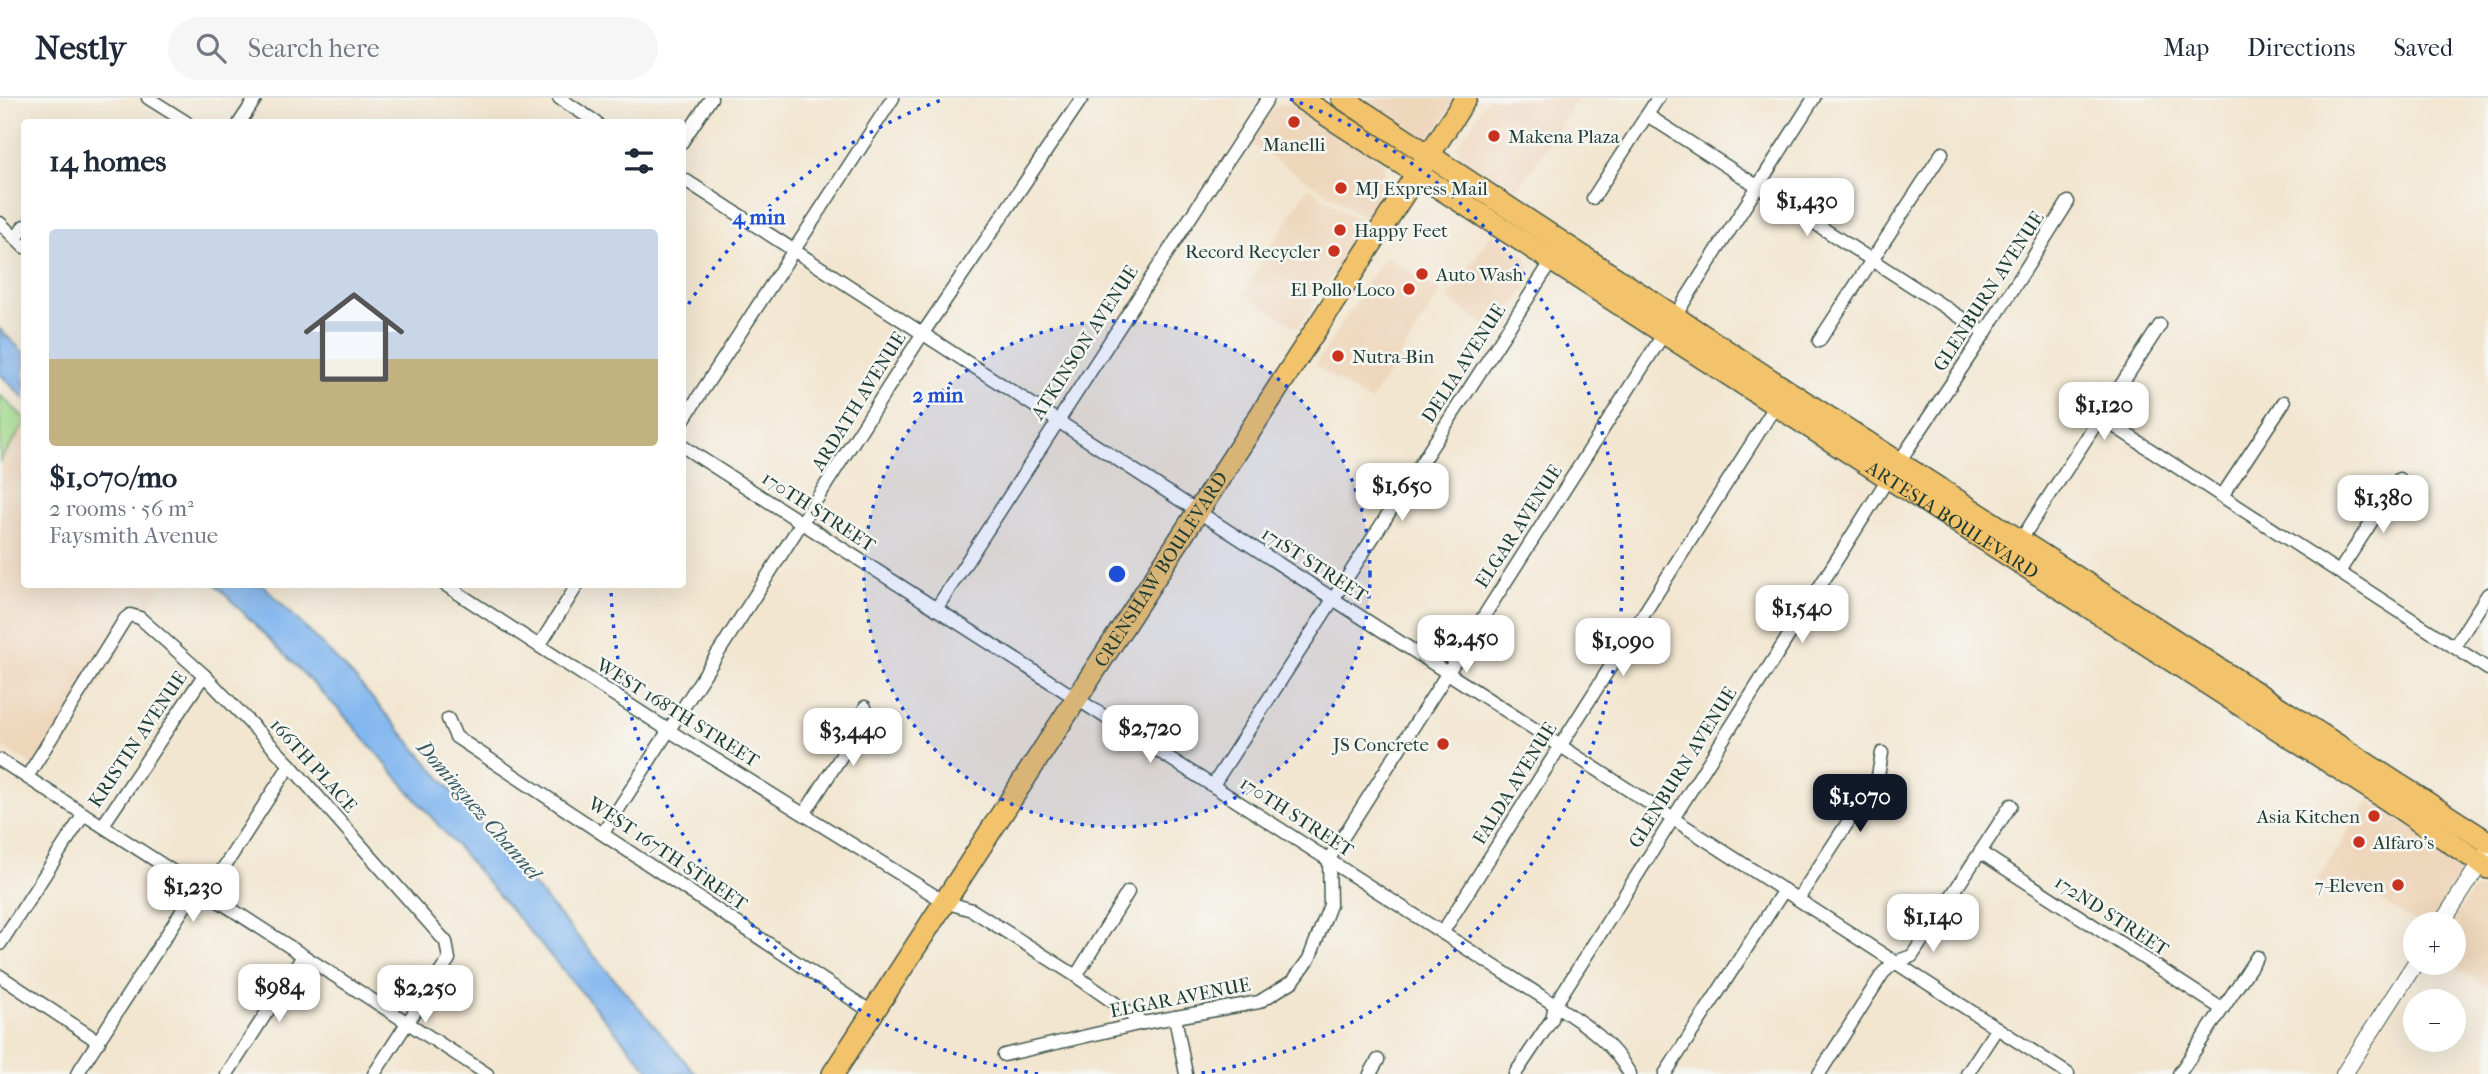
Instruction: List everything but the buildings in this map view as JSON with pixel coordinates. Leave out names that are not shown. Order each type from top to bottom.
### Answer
[{"type":"main road","points":[[1300,98],[1423,164]]},
{"type":"main road","points":[[1342,98],[1423,164]]},
{"type":"main road","name":"CRENSHAW BOULEVARD","points":[[833,1074],[1466,98]]},
{"type":"main road","name":"ARTESIA BOULEVARD","points":[[1423,164],[1894,470],[2386,799],[2485,860]]},
{"type":"main road","name":"ARTESIA BOULEVARD","points":[[1670,325],[1776,405],[2020,541],[2488,842]]},
{"type":"street","points":[[148,98],[181,119]]},
{"type":"street","points":[[242,119],[256,98]]},
{"type":"street","points":[[559,98],[591,119]]},
{"type":"street","points":[[686,136],[711,98]]},
{"type":"street","points":[[686,416],[893,98]]},
{"type":"street","name":"ARDATH AVENUE","points":[[603,833],[804,523],[923,333],[1082,98]]},
{"type":"street","name":"ATKINSON AVENUE","points":[[936,609],[1268,98]]},
{"type":"street","points":[[1593,198],[1658,98]]},
{"type":"street","name":"ELGAR AVENUE","points":[[1004,1055],[1143,1023],[1259,1002],[1293,981],[1309,959],[1330,905],[1329,859],[1814,98]]},
{"type":"street","points":[[1647,115],[1985,334]]},
{"type":"street","points":[[1819,341],[1942,153]]},
{"type":"street","name":"171ST STREET","points":[[686,181],[2068,1074]]},
{"type":"street","name":"GLENBURN AVENUE","points":[[1515,1074],[1552,1018],[1555,1005],[1672,818],[2068,202]]},
{"type":"street","points":[[0,223],[20,243]]},
{"type":"street","name":"DELIA AVENUE","points":[[1213,785],[1558,252]]},
{"type":"street","points":[[2020,541],[2160,326]]},
{"type":"street","points":[[2222,496],[2284,402]]},
{"type":"street","name":"FALDA AVENUE","points":[[1442,933],[1776,405]]},
{"type":"street","points":[[2101,417],[2488,669]]},
{"type":"street","name":"170TH STREET","points":[[686,449],[1555,1005],[1600,1035],[1619,1055],[1630,1074]]},
{"type":"street","points":[[2339,572],[2399,479]]},
{"type":"street","name":"WEST 168TH STREET","points":[[450,588],[668,730],[945,902],[972,910],[1076,976],[1143,1023]]},
{"type":"street","points":[[539,646],[576,588]]},
{"type":"street","points":[[2454,647],[2488,594]]},
{"type":"street","name":"166TH PLACE","points":[[27,777],[130,615],[140,618],[204,675],[290,765],[446,942],[449,959],[407,1022]]},
{"type":"street","name":"KRISTIN AVENUE","points":[[103,825],[204,675]]},
{"type":"street","points":[[804,814],[860,727],[865,707]]},
{"type":"street","name":"WEST 167TH STREET","points":[[448,719],[456,737],[873,1013]]},
{"type":"street","points":[[1798,899],[1878,776],[1882,753]]},
{"type":"street","points":[[0,760],[487,1074]]},
{"type":"street","points":[[77,1074],[191,897],[213,884],[290,765]]},
{"type":"street","points":[[1819,1074],[1883,973],[1895,962],[1912,956],[2011,805]]},
{"type":"street","name":"KRISTIN AVENUE","points":[[0,944],[84,814]]},
{"type":"street","name":"172ND STREET","points":[[1980,852],[2222,1009]]},
{"type":"street","points":[[2449,912],[2485,860]]},
{"type":"street","points":[[1665,1074],[1784,890]]},
{"type":"street","points":[[1076,976],[1128,892]]},
{"type":"street","points":[[227,1074],[303,956]]},
{"type":"street","points":[[2179,1074],[2258,957]]},
{"type":"street","points":[[2344,1074],[2408,975]]},
{"type":"street","points":[[0,976],[99,1042]]},
{"type":"street","points":[[1175,1017],[1186,1074]]},
{"type":"street","points":[[374,1074],[407,1022]]},
{"type":"street","points":[[1967,1074],[1997,1028]]},
{"type":"street","points":[[1370,1074],[1378,1060]]},
{"type":"shaded area","points":[[1347,98],[1457,98],[1425,148]]},
{"type":"shaded area","name":"Makena Plaza","points":[[1488,98],[1578,98],[1511,200],[1461,167],[1457,147]]},
{"type":"shaded area","points":[[1292,103],[1383,162],[1388,188],[1368,220],[1249,143],[1273,107]]},
{"type":"shaded area","points":[[1308,187],[1365,225],[1298,328],[1242,293]]},
{"type":"shaded area","points":[[1492,232],[1526,255],[1531,281],[1497,332],[1448,299]]},
{"type":"shaded area","points":[[1385,256],[1441,292],[1370,402],[1315,365]]},
{"type":"shaded area","points":[[0,395],[21,415],[21,588],[161,588],[43,772],[0,745]]},
{"type":"shaded area","points":[[2369,800],[2454,855],[2460,882],[2441,912],[2403,912],[2403,915],[2367,892],[2347,896],[2326,884],[2319,885],[2317,875],[2321,874]]},
{"type":"shaded area","points":[[2488,887],[2488,987],[2466,973],[2466,912],[2459,912],[2473,890]]},
{"type":"green space","points":[[0,395],[21,415],[21,430],[0,461]]},
{"type":"water","points":[[0,329],[21,350],[21,395],[0,374]]},
{"type":"water","points":[[219,588],[266,588],[353,676],[696,1074],[652,1074],[342,713]]},
{"type":"place","name":"Manelli","points":[[1294,122]]},
{"type":"place","name":"Makena Plaza","points":[[1494,136]]},
{"type":"place","name":"MJ Express Mail","points":[[1341,188]]},
{"type":"place","name":"Happy Feet","points":[[1340,230]]},
{"type":"place","name":"Record Recycler","points":[[1334,251]]},
{"type":"place","name":"Auto Wash","points":[[1422,274]]},
{"type":"place","name":"El Pollo Loco","points":[[1409,289]]},
{"type":"place","name":"Nutra-Bin","points":[[1338,356]]},
{"type":"place","name":"JS Concrete","points":[[1443,744]]},
{"type":"place","name":"Asia Kitchen","points":[[2374,816]]},
{"type":"place","name":"Alfaro's","points":[[2359,842]]},
{"type":"place","name":"7-Eleven","points":[[2398,885]]},
{"type":"water label","name":"Dominguez Channel","points":[[479,810]]}]
